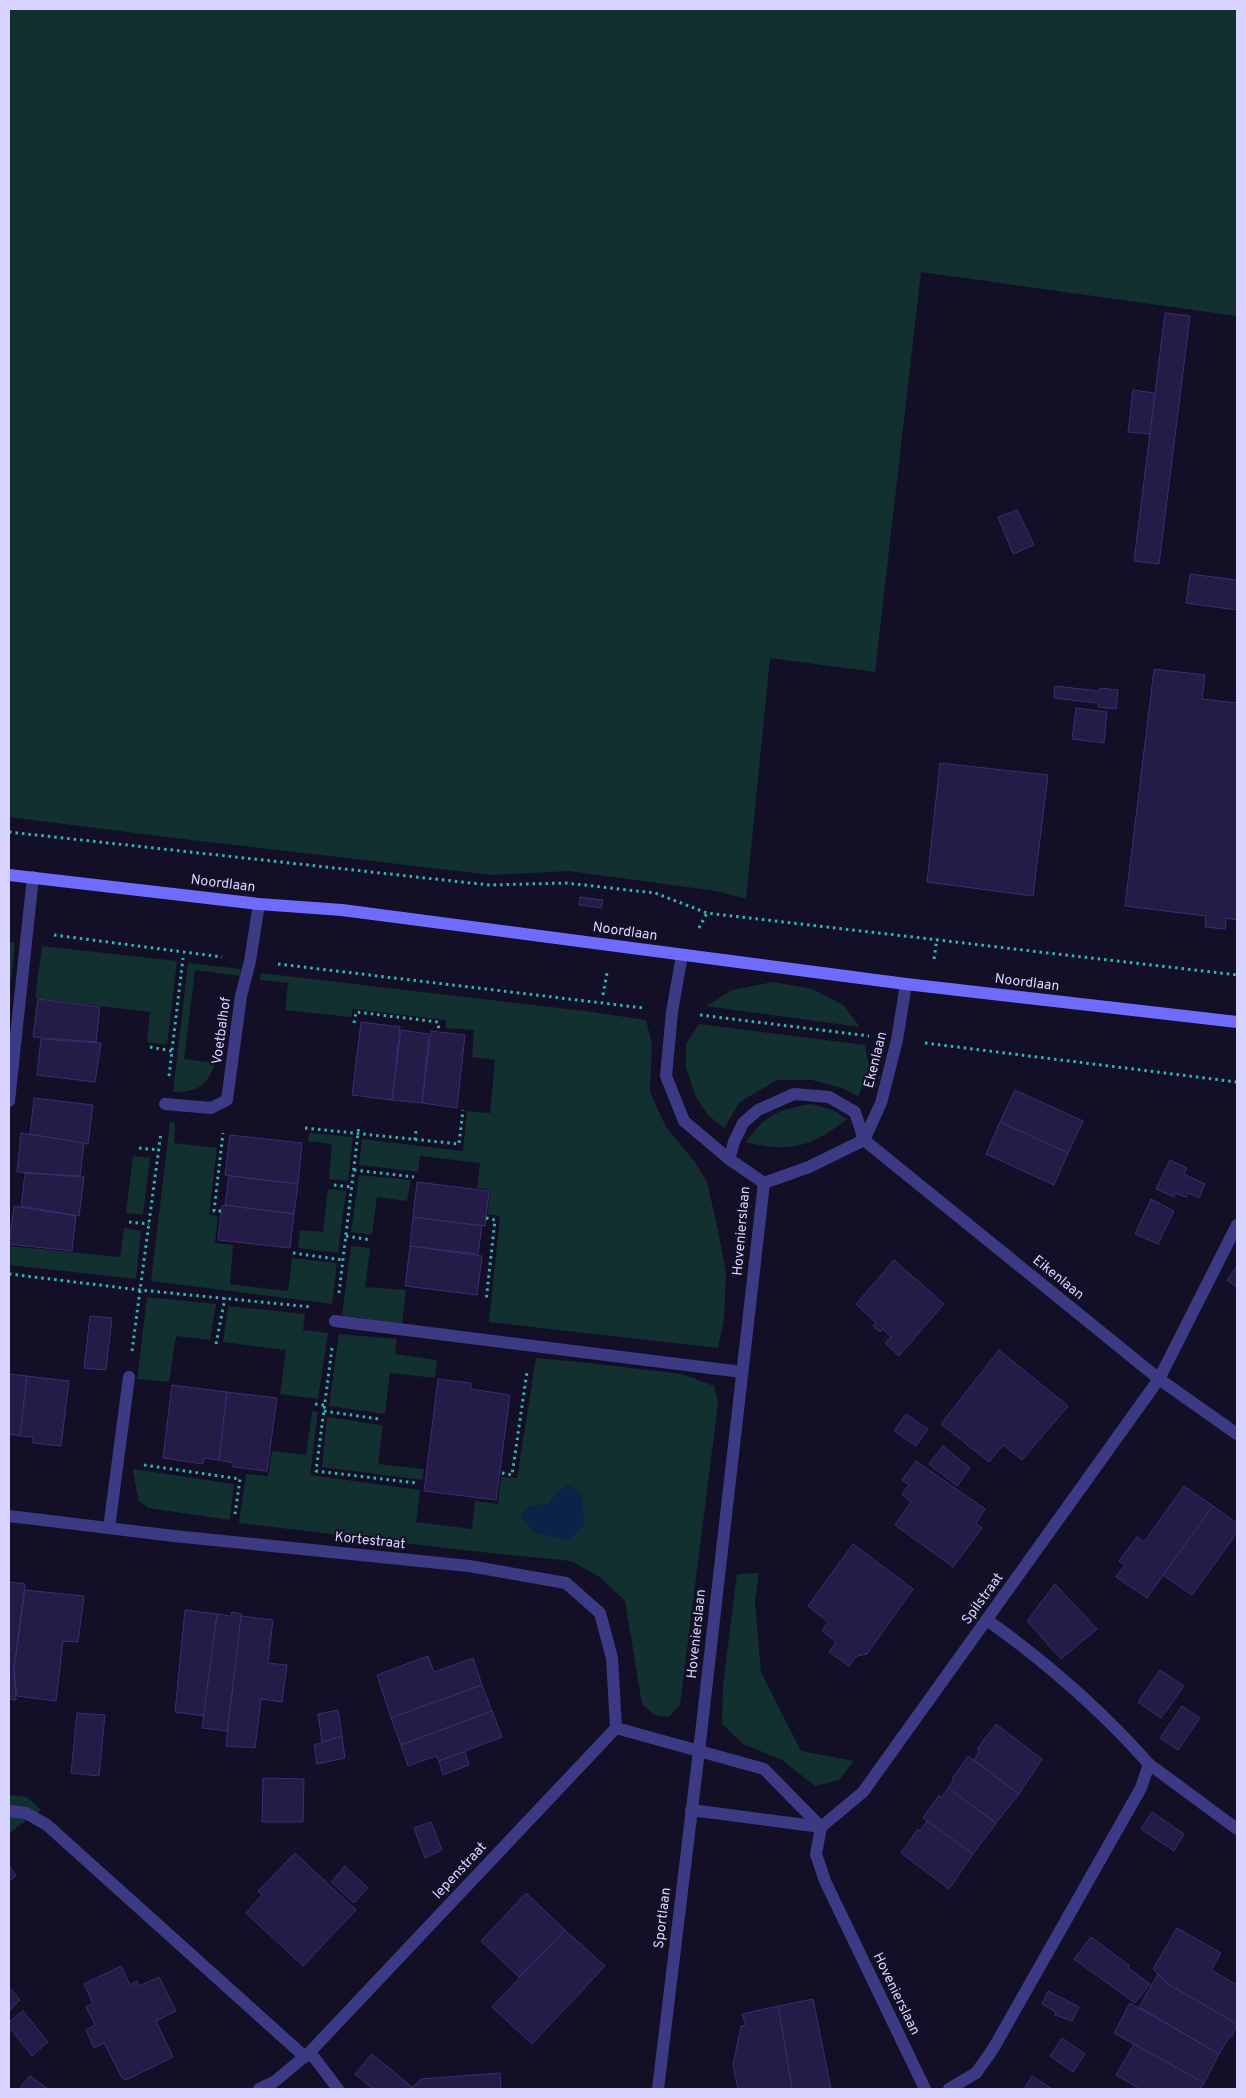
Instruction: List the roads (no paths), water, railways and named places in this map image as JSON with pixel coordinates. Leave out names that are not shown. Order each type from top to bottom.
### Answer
[{"type":"street","name":"Noordlaan","points":[[9,875],[259,904],[342,910],[906,984],[1237,1022]]},
{"type":"street","points":[[9,1101],[33,878]]},
{"type":"street","name":"Voetbalhof","points":[[165,1104],[211,1108],[227,1100],[241,996],[250,961],[259,904]]},
{"type":"street","name":"Hovenierslaan","points":[[682,955],[672,1012],[666,1076],[684,1121],[729,1159],[764,1183],[699,1751]]},
{"type":"street","name":"Ekenlaan","points":[[864,1140],[881,1103],[897,1040],[906,984]]},
{"type":"street","points":[[729,1159],[734,1142],[743,1123],[758,1110],[794,1094],[829,1097],[855,1112],[864,1140],[808,1167],[764,1183]]},
{"type":"street","name":"Eikenlaan","points":[[864,1140],[1158,1379],[1237,1434]]},
{"type":"street","name":"Spilstraat","points":[[821,1827],[863,1792],[1158,1379],[1237,1225]]},
{"type":"street","points":[[335,1321],[742,1372]]},
{"type":"street","points":[[109,1528],[129,1377]]},
{"type":"street","name":"Kortestraat","points":[[9,1516],[469,1566],[566,1583],[600,1613],[612,1658],[616,1728]]},
{"type":"street","points":[[987,1620],[1025,1648],[1076,1692],[1119,1731],[1149,1764],[1237,1829]]},
{"type":"street","points":[[616,1728],[764,1768],[821,1827]]},
{"type":"street","name":"Iepenstraat","points":[[259,2089],[274,2082],[307,2054],[616,1728]]},
{"type":"street","name":"Sportlaan","points":[[658,2089],[699,1751]]},
{"type":"street","points":[[950,2089],[976,2073],[994,2049],[1141,1788],[1149,1764]]},
{"type":"street","points":[[691,1810],[821,1827]]},
{"type":"street","points":[[9,1811],[26,1813],[47,1825],[307,2054],[338,2089]]},
{"type":"street","name":"Hovenierslaan","points":[[821,1827],[816,1854],[825,1881],[925,2089]]},
{"type":"water","points":[[566,1485],[581,1491],[585,1525],[569,1541],[533,1532],[521,1517],[528,1507],[549,1504],[557,1492]]}]
